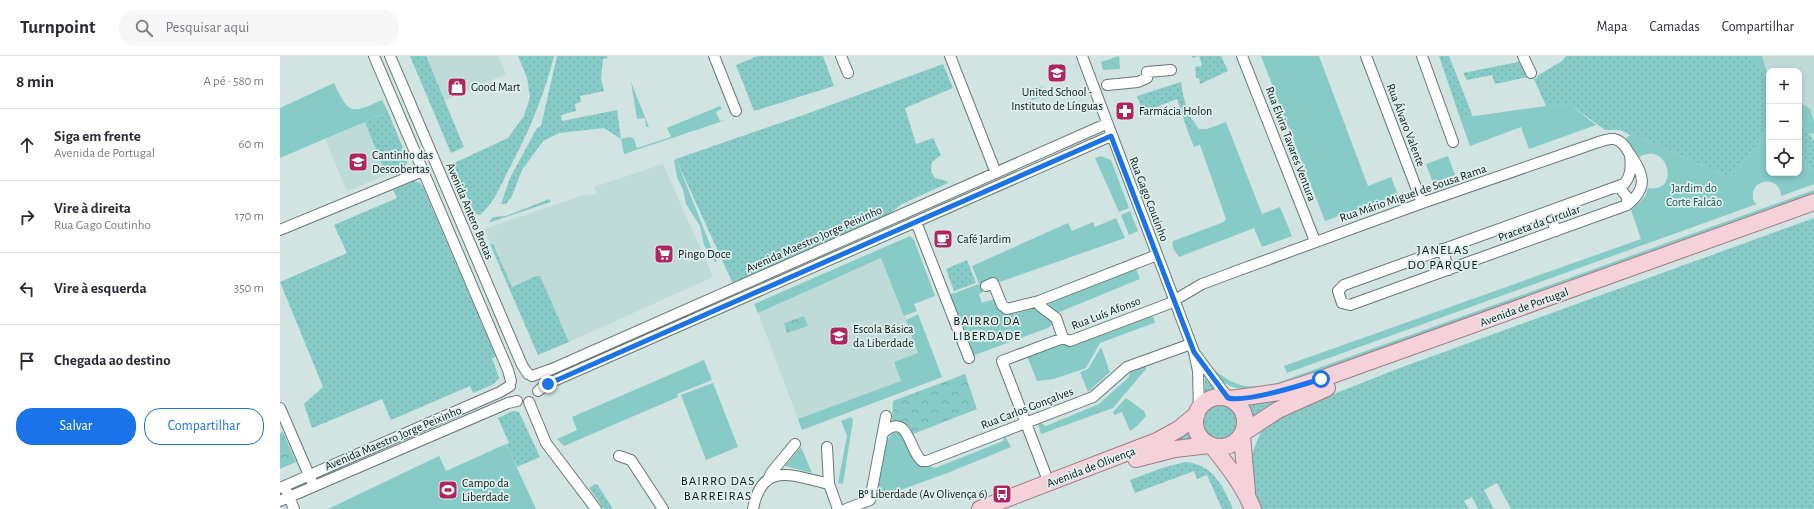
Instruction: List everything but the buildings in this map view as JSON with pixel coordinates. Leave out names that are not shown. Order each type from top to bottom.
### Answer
[{"type":"main road","name":"Avenida de Portugal","points":[[1229,399],[1280,392],[1321,379],[1814,202]]},
{"type":"main road","name":"Avenida de Portugal","points":[[1243,434],[1278,410],[1318,391],[1814,213]]},
{"type":"main road","points":[[1247,494],[1243,434],[1246,425],[1242,410],[1229,399],[1220,397],[1212,399],[1198,412],[1195,421],[1198,435],[1210,445],[1236,477],[1247,494],[1253,509]]},
{"type":"main road","name":"Avenida de Olivença","points":[[980,509],[1157,441],[1179,429],[1198,412]]},
{"type":"main road","points":[[1210,445],[1229,446],[1236,442],[1243,434]]},
{"type":"main road","name":"Avenida de Olivença","points":[[1008,509],[1144,457],[1175,449],[1210,445]]},
{"type":"street","points":[[374,56],[508,370],[511,394],[517,401],[529,402],[535,398],[538,391],[538,384],[530,375],[517,376],[510,383]]},
{"type":"street","name":"Avenida Antero Brotas","points":[[390,56],[522,365],[530,375]]},
{"type":"street","points":[[714,56],[736,111]]},
{"type":"street","points":[[841,56],[848,73]]},
{"type":"street","points":[[950,56],[996,173]]},
{"type":"street","name":"Rua Gago Coutinho","points":[[1082,56],[1106,124],[1192,348],[1198,370],[1198,412]]},
{"type":"street","name":"Rua Elvira Tavares Ventura","points":[[1242,56],[1315,241]]},
{"type":"street","name":"Rua Álvaro Valente","points":[[1366,56],[1422,203]]},
{"type":"street","points":[[1422,56],[1452,142]]},
{"type":"street","points":[[1523,56],[1531,73]]},
{"type":"street","points":[[1107,85],[1138,82],[1147,78],[1147,72],[1170,70]]},
{"type":"street","name":"Avenida Maestro Jorge Peixinho","points":[[530,375],[552,369],[1106,124]]},
{"type":"street","points":[[538,391],[548,384],[1111,136]]},
{"type":"street","name":"Rua Mário Miguel de Sousa Rama","points":[[1174,300],[1191,292],[1202,284],[1315,241],[1612,139],[1622,143],[1638,163],[1642,182]]},
{"type":"street","points":[[1449,270],[1442,250],[1619,187],[1628,180],[1631,169],[1630,154]]},
{"type":"street","points":[[280,230],[423,171]]},
{"type":"street","name":"Praceta da Circular","points":[[1442,250],[1344,285],[1338,291],[1342,303],[1350,305],[1627,205],[1638,195],[1642,182]]},
{"type":"street","points":[[1619,187],[1627,197],[1627,205]]},
{"type":"street","points":[[1549,211],[1556,231]]},
{"type":"street","points":[[916,222],[968,358]]},
{"type":"street","points":[[986,286],[993,283],[1002,305],[1007,308],[1038,300],[1157,255]]},
{"type":"street","points":[[1038,300],[1040,306],[1056,318],[1064,338]]},
{"type":"street","name":"Rua Luís Afonso","points":[[1026,423],[1002,360],[1064,338],[1070,341],[1174,300]]},
{"type":"street","name":"Rua Gago Coutinho","points":[[1192,348],[1229,399]]},
{"type":"street","name":"Rua Carlos Gonçalves","points":[[883,433],[889,427],[899,427],[908,432],[918,458],[922,461],[1093,397],[1128,367],[1192,348]]},
{"type":"street","name":"Avenida Maestro Jorge Peixinho","points":[[282,487],[500,392],[510,383]]},
{"type":"street","name":"Avenida Maestro Jorge Peixinho","points":[[285,499],[508,403],[517,401]]},
{"type":"street","points":[[529,402],[546,443],[596,509]]},
{"type":"street","points":[[280,408],[314,487]]},
{"type":"street","points":[[846,509],[870,500],[886,416]]},
{"type":"street","points":[[1026,423],[1049,483]]},
{"type":"street","points":[[755,507],[757,491],[768,480],[771,473],[796,444]]},
{"type":"street","points":[[827,447],[829,484],[838,509]]},
{"type":"street","points":[[619,456],[631,460],[663,509]]},
{"type":"street","points":[[768,480],[787,474],[829,484]]},
{"type":"street","points":[[282,487],[285,499],[294,509]]},
{"type":"shaded area","name":"Good Mart","points":[[426,56],[498,56],[506,74],[444,101]]},
{"type":"shaded area","points":[[1751,56],[1814,56],[1814,141],[1802,125],[1802,68],[1766,68],[1766,76]]},
{"type":"shaded area","name":"Cantinho das Descobertas","points":[[365,122],[386,175],[347,191],[325,139]]},
{"type":"shaded area","points":[[663,164],[713,277],[569,342],[540,277],[536,276],[512,287],[484,229],[587,194],[588,196],[597,193],[594,187]]},
{"type":"shaded area","name":"Escola Básica da Liberdade","points":[[882,258],[926,372],[798,419],[758,313]]},
{"type":"green space","points":[[410,56],[426,56],[464,147],[451,153]]},
{"type":"green space","points":[[518,56],[554,56],[535,115],[522,143],[496,194],[480,215],[475,213],[452,164],[508,138],[524,116],[530,97],[527,78]]},
{"type":"green space","points":[[557,56],[607,56],[608,58],[603,59],[601,79],[604,91],[580,96],[581,102],[575,104],[576,111],[561,115],[562,121],[617,110],[621,139],[604,128],[559,133],[543,141],[522,170],[512,196],[506,204],[501,204],[510,178],[537,128],[541,126]]},
{"type":"green space","points":[[758,56],[823,56],[834,86],[754,111],[736,65]]},
{"type":"green space","points":[[1119,56],[1120,69],[1103,70],[1101,62]]},
{"type":"green space","points":[[1199,56],[1221,56],[1228,71],[1200,84],[1199,78],[1196,78],[1195,67],[1202,66]]},
{"type":"green space","points":[[1261,56],[1319,56],[1368,186],[1391,177],[1398,195],[1325,221]]},
{"type":"green space","points":[[1439,56],[1449,56],[1473,117],[1460,118]]},
{"type":"green space","points":[[1566,56],[1751,56],[1766,76],[1766,132],[1731,178],[1632,134],[1630,135],[1620,130],[1605,130],[1571,105],[1546,106],[1534,79],[1562,61]]},
{"type":"green space","points":[[1751,56],[1762,56],[1766,70],[1766,76]]},
{"type":"green space","points":[[1523,61],[1529,77],[1495,84],[1492,75],[1467,80],[1463,73]]},
{"type":"green space","points":[[943,64],[953,88],[905,108],[916,144],[933,138],[941,155],[932,162],[931,171],[935,178],[947,181],[948,183],[902,204],[888,215],[733,284],[676,159]]},
{"type":"green space","points":[[631,82],[649,127],[646,127],[645,118],[637,119]]},
{"type":"green space","points":[[1181,82],[1189,115],[1199,129],[1188,132],[1177,99],[1143,112],[1137,96]]},
{"type":"green space","points":[[334,83],[343,101],[352,109],[364,108],[382,100],[388,112],[280,158],[280,108]]},
{"type":"green space","points":[[1042,86],[1046,96],[1032,100],[1029,90]]},
{"type":"green space","points":[[1802,104],[1810,109],[1814,122],[1814,133],[1809,134],[1802,125]]},
{"type":"green space","points":[[1571,105],[1596,125],[1529,149],[1521,127],[1470,146],[1460,118],[1546,106]]},
{"type":"green space","points":[[720,106],[722,109],[716,112],[720,121],[726,120],[624,154],[621,139],[630,137],[634,139],[637,148],[671,137],[667,128]]},
{"type":"green space","points":[[388,112],[408,160],[405,167],[386,175],[365,122]]},
{"type":"green space","points":[[1226,122],[1262,214],[1280,207],[1292,236],[1262,247],[1254,228],[1179,257],[1173,248],[1173,241],[1224,222],[1226,219],[1200,145],[1194,147],[1188,132],[1199,129],[1207,129]]},
{"type":"green space","points":[[1802,125],[1814,141],[1814,172],[1802,157]]},
{"type":"green space","name":"Jardim do Corte Falcão","points":[[1766,132],[1766,176],[1802,176],[1802,157],[1814,172],[1814,184],[1781,196],[1779,189],[1775,184],[1764,182],[1755,188],[1753,194],[1754,202],[1757,204],[1287,373],[1284,366],[1641,239],[1631,210],[1645,197],[1648,188],[1658,188],[1665,183],[1668,176],[1664,161],[1658,156],[1649,154],[1639,157],[1626,138],[1632,134],[1731,178]]},
{"type":"green space","points":[[1101,156],[1111,160],[1129,208],[1119,212],[1095,158]]},
{"type":"green space","points":[[1448,156],[1455,175],[1433,183],[1426,164]]},
{"type":"green space","points":[[676,159],[717,262],[715,262],[704,245],[700,226],[686,204],[683,190],[677,177],[674,160]]},
{"type":"green space","points":[[414,181],[420,183],[423,187],[496,357],[492,358],[499,378],[494,384],[473,393],[470,386],[391,420],[382,399],[312,428],[304,404],[323,387],[280,282],[347,253],[334,225],[397,198],[393,190]]},
{"type":"green space","points":[[1814,190],[1814,197],[1295,383],[1261,389],[1240,389],[1230,386],[1220,380],[1212,371],[1214,370],[1228,380],[1241,385],[1254,387],[1271,385]]},
{"type":"green space","points":[[549,199],[551,202],[488,223],[493,217],[506,216]]},
{"type":"green space","points":[[1130,211],[1138,231],[1129,235],[1121,215]]},
{"type":"green space","points":[[1116,218],[1125,238],[997,283],[995,278],[979,284],[972,266],[1068,223],[1072,231],[1093,222],[1095,227]]},
{"type":"green space","points":[[1814,218],[1814,509],[1511,509],[1497,483],[1484,490],[1494,509],[1478,509],[1472,497],[1464,501],[1469,509],[1261,509],[1253,488],[1251,471],[1253,451],[1261,431],[1291,411],[1397,369]]},
{"type":"green space","points":[[910,236],[914,240],[935,296],[914,304],[917,311],[904,316],[881,258],[758,313],[754,304]]},
{"type":"green space","points":[[490,244],[493,244],[512,287],[536,276],[540,276],[569,342],[538,355]]},
{"type":"green space","points":[[967,260],[976,283],[954,291],[946,269]]},
{"type":"green space","points":[[1136,268],[1140,279],[1057,313],[1048,307],[1050,301]]},
{"type":"green space","points":[[979,284],[983,292],[979,294],[982,303],[994,299],[999,310],[1014,314],[1034,308],[1049,316],[1053,324],[1048,328],[972,356],[949,295]]},
{"type":"green space","points":[[918,314],[942,377],[802,430],[798,419],[901,381],[894,362],[918,353],[906,320]]},
{"type":"green space","points":[[1152,315],[1155,321],[1154,323],[1100,343],[1086,368],[1054,379],[1037,381],[1027,356],[1059,344],[1068,345]]},
{"type":"green space","points":[[804,316],[808,326],[787,333],[784,323]]},
{"type":"green space","points":[[1101,347],[1110,372],[1088,392],[1080,372],[1088,369]]},
{"type":"green space","points":[[704,360],[712,380],[677,394],[678,397],[564,446],[557,439],[577,430],[572,417]]},
{"type":"green space","points":[[1146,364],[1146,369],[1113,408],[1041,434],[1038,424],[1041,423],[1046,426],[1099,404],[1129,377],[1130,372]]},
{"type":"green space","points":[[965,374],[977,409],[913,434],[909,426],[892,421],[893,401]]},
{"type":"green space","points":[[1205,378],[1215,389],[1211,393],[1205,392]]},
{"type":"green space","points":[[713,383],[738,447],[706,460],[681,395]]},
{"type":"green space","points":[[1126,398],[1144,411],[1146,416],[1130,431],[1122,412],[1114,415],[1113,412]]},
{"type":"green space","points":[[1278,398],[1280,402],[1253,418],[1247,407],[1248,404]]},
{"type":"green space","points":[[1222,402],[1232,405],[1238,411],[1241,421],[1238,431],[1232,437],[1222,440],[1212,437],[1206,431],[1203,421],[1206,411],[1212,405]]},
{"type":"green space","points":[[513,411],[519,412],[540,457],[517,467],[506,444],[509,443],[498,418]]},
{"type":"green space","points":[[851,417],[853,420],[843,484],[838,483],[847,436],[841,421]]},
{"type":"green space","points":[[1189,427],[1192,429],[1195,437],[1193,441],[1176,441],[1175,438]]},
{"type":"green space","points":[[283,432],[296,462],[280,469],[280,433]]},
{"type":"green space","points":[[894,432],[900,434],[907,441],[919,466],[930,466],[935,468],[1003,441],[1005,436],[1011,447],[950,472],[887,495],[881,493],[878,486],[887,440]]},
{"type":"green space","name":"Campo da Liberdade","points":[[506,444],[536,509],[328,509],[439,456],[446,471]]},
{"type":"green space","points":[[801,447],[812,473],[785,466]]},
{"type":"green space","points":[[1185,462],[1203,467],[1210,472],[1221,485],[1233,509],[1222,509],[1207,475],[1197,479],[1194,471],[1135,493],[1130,480],[1162,468]]},
{"type":"green space","points":[[597,484],[613,509],[604,509],[589,488]]},
{"type":"place","name":"United School - Instituto de Línguas","points":[[1057,73]]},
{"type":"place","name":"Good Mart","points":[[457,87]]},
{"type":"place","name":"Farmácia Holon","points":[[1125,111]]},
{"type":"place","name":"Cantinho das Descobertas","points":[[358,162]]},
{"type":"place","name":"Café Jardim","points":[[943,239]]},
{"type":"place","name":"Pingo Doce","points":[[664,254]]},
{"type":"place","name":"Escola Básica da Liberdade","points":[[839,336]]},
{"type":"place","name":"Campo da Liberdade","points":[[448,490]]},
{"type":"place","name":"Bº Liberdade (Av Olivença 6)","points":[[1002,494]]},
{"type":"district","name":"JANELAS DO PARQUE","points":[[1443,256]]},
{"type":"district","name":"BAIRRO DA LIBERDADE","points":[[987,328]]},
{"type":"district","name":"BAIRRO DAS BARREIRAS","points":[[718,488]]},
{"type":"route","points":[[548,384],[1111,136],[1194,352],[1212,377],[1221,386],[1228,398],[1257,396],[1280,392],[1321,379]]}]
